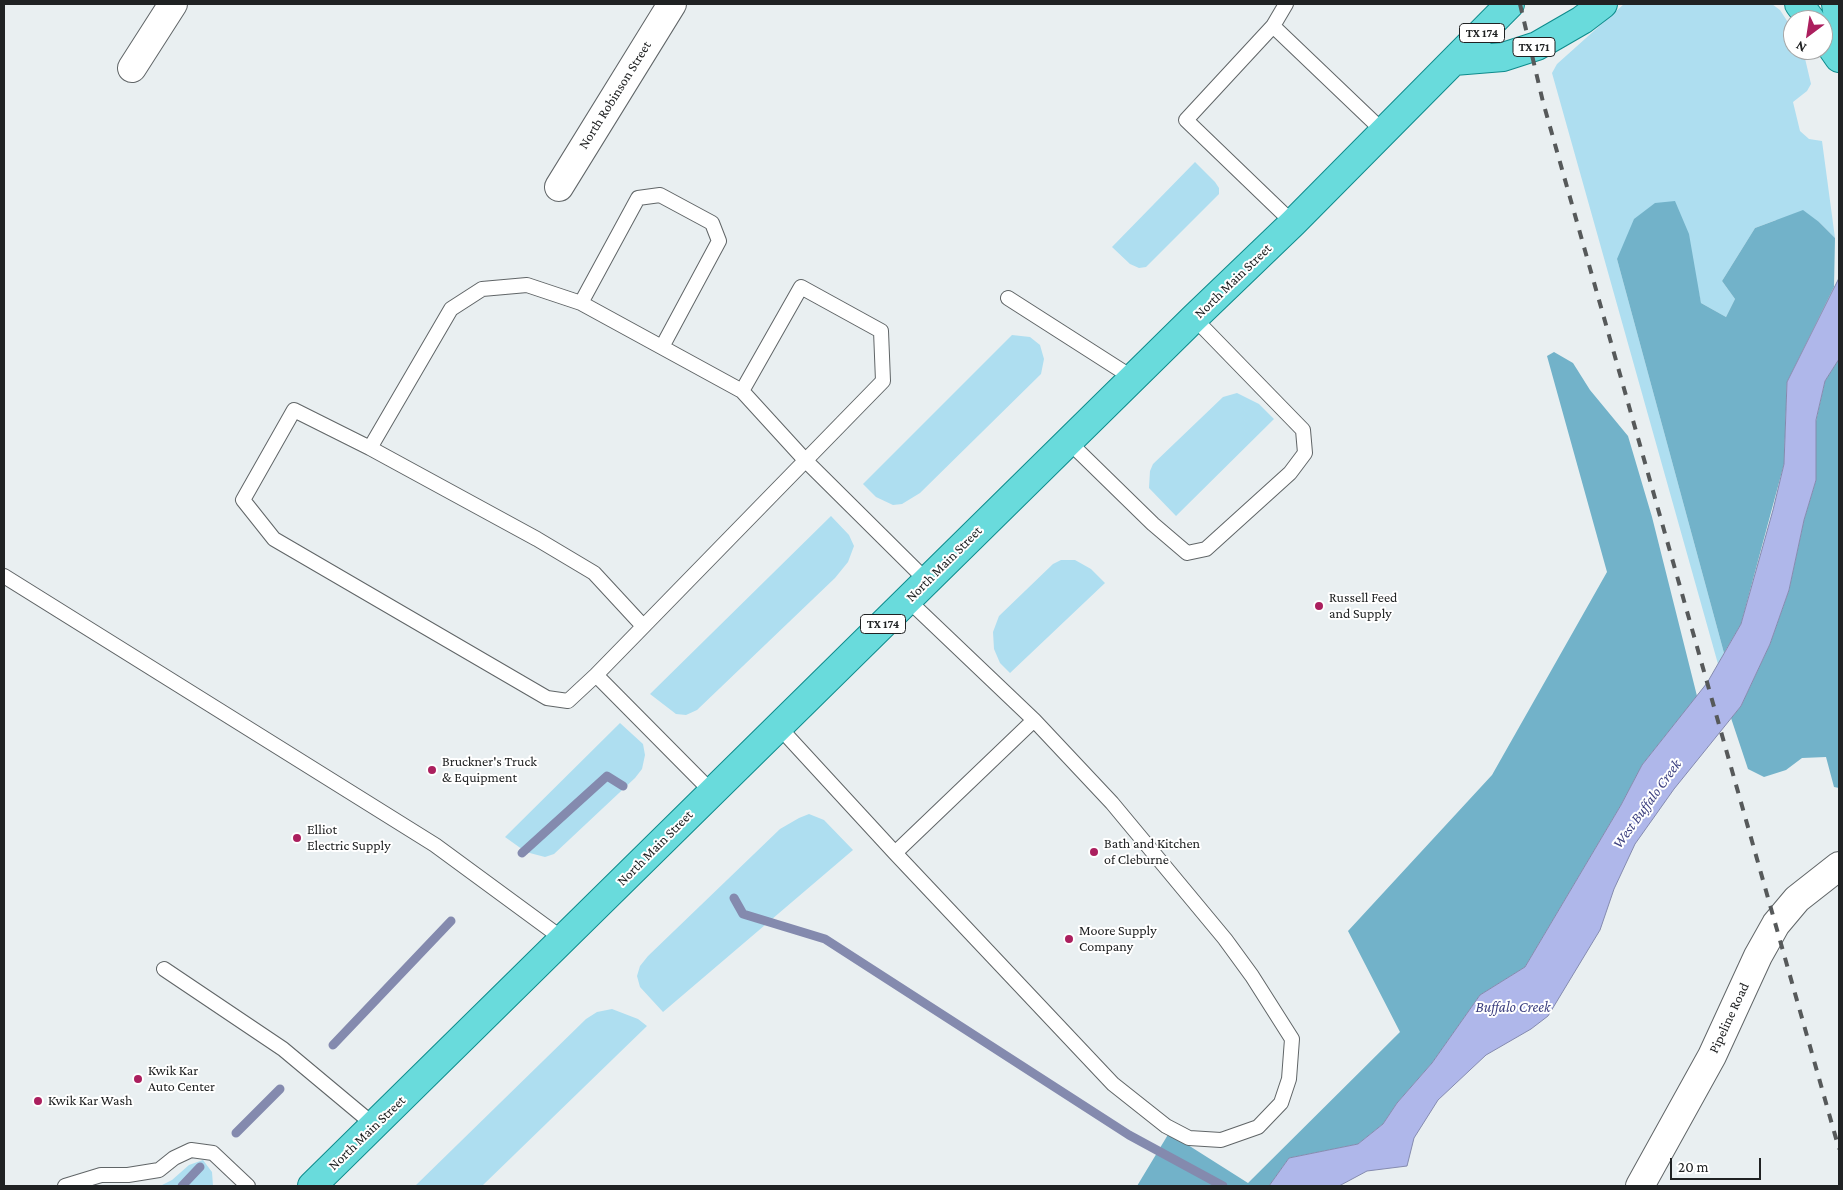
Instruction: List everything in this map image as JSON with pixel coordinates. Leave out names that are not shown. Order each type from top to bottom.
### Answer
[{"type":"main road","name":"North Main Street","points":[[312,1186],[1068,441],[1293,223],[1510,4]]},
{"type":"main road","name":"TX 171","points":[[1454,61],[1503,57],[1537,46],[1582,20],[1603,4]]},
{"type":"main road","points":[[1836,4],[1839,23]]},
{"type":"street","points":[[132,68],[173,4]]},
{"type":"street","name":"North Robinson Street","points":[[559,187],[672,4]]},
{"type":"street","name":"Pipeline Road","points":[[1640,1186],[1712,1056],[1758,956],[1776,924],[1797,900],[1839,866]]},
{"type":"lane","points":[[1286,4],[1273,26],[1186,120],[1293,223]]},
{"type":"lane","points":[[1273,26],[1384,132]]},
{"type":"lane","points":[[581,303],[638,198],[660,195],[669,199],[712,223],[719,241],[662,346]]},
{"type":"lane","points":[[370,448],[451,309],[482,289],[527,285],[581,303],[742,391],[805,460],[927,581]]},
{"type":"lane","points":[[643,626],[594,573],[370,448],[294,410],[243,500],[274,539],[547,698],[568,701],[596,674],[883,381],[881,331],[801,287],[742,391]]},
{"type":"lane","points":[[1008,298],[1133,378]]},
{"type":"lane","points":[[1068,441],[1153,524],[1188,552],[1206,548],[1290,473],[1306,453],[1303,430],[1194,318]]},
{"type":"lane","points":[[4,576],[436,845],[563,939]]},
{"type":"lane","points":[[779,727],[1113,1084],[1166,1126],[1189,1138],[1221,1140],[1258,1127],[1281,1103],[1289,1079],[1292,1039],[1252,976],[1225,939],[1112,803],[1034,720],[908,600]]},
{"type":"lane","points":[[596,674],[712,792]]},
{"type":"lane","points":[[895,853],[1034,720]]},
{"type":"lane","points":[[164,970],[283,1049],[374,1125]]},
{"type":"lane","points":[[65,1186],[101,1175],[128,1175],[159,1170],[174,1158],[191,1150],[213,1153],[248,1186]]},
{"type":"shaded area","points":[[1624,4],[1772,4],[1783,15],[1783,60],[1805,60],[1811,84],[1807,91],[1793,102],[1800,131],[1809,139],[1822,141],[1835,238],[1819,222],[1776,220],[1755,228],[1722,281],[1735,299],[1726,317],[1701,303],[1694,271],[1617,259],[1724,653],[1718,664],[1552,73],[1557,64]]},
{"type":"shaded area","points":[[1195,162],[1215,182],[1219,188],[1219,194],[1146,267],[1139,268],[1130,264],[1112,247]]},
{"type":"shaded area","points":[[1675,201],[1689,234],[1701,303],[1726,317],[1735,299],[1722,281],[1755,228],[1803,210],[1819,222],[1835,238],[1834,287],[1787,382],[1784,464],[1741,624],[1724,653],[1617,259],[1634,219],[1655,203]]},
{"type":"shaded area","points":[[1012,335],[1030,337],[1040,345],[1044,359],[1041,374],[920,493],[902,504],[893,505],[876,497],[863,484]]},
{"type":"shaded area","points":[[1554,352],[1573,363],[1590,390],[1628,436],[1652,517],[1697,696],[1642,765],[1621,805],[1525,967],[1480,995],[1432,1063],[1397,1103],[1383,1124],[1358,1144],[1289,1158],[1269,1186],[1137,1186],[1169,1133],[1248,1183],[1400,1032],[1348,931],[1492,775],[1607,572],[1547,356]]},
{"type":"shaded area","points":[[1839,359],[1839,788],[1834,787],[1826,757],[1802,758],[1786,770],[1764,777],[1748,769],[1731,718],[1741,706],[1770,644],[1789,590],[1804,520],[1816,480],[1816,421],[1825,381]]},
{"type":"shaded area","points":[[1237,393],[1259,404],[1274,419],[1176,516],[1149,488],[1150,471],[1153,464],[1223,397]]},
{"type":"shaded area","points":[[831,516],[849,535],[854,546],[848,562],[835,578],[697,710],[686,715],[676,714],[650,694]]},
{"type":"shaded area","points":[[1061,560],[1075,560],[1091,569],[1105,583],[1010,673],[1000,663],[994,649],[993,632],[999,616],[1053,564]]},
{"type":"shaded area","points":[[620,723],[643,744],[645,755],[642,769],[635,778],[554,854],[545,857],[526,852],[505,837]]},
{"type":"shaded area","points":[[809,814],[824,820],[853,850],[663,1012],[640,987],[637,976],[640,966],[648,956],[780,829]]},
{"type":"shaded area","points":[[612,1009],[638,1019],[647,1026],[482,1186],[415,1186],[586,1019],[597,1012]]},
{"type":"shaded area","points":[[203,1160],[212,1172],[213,1186],[160,1186],[172,1180],[189,1165]]},
{"type":"water","name":"Buffalo Creek","points":[[1839,278],[1839,359],[1825,381],[1816,420],[1816,480],[1804,520],[1789,590],[1770,644],[1741,706],[1674,789],[1635,844],[1614,889],[1600,930],[1548,1016],[1531,1029],[1486,1055],[1438,1100],[1414,1138],[1407,1166],[1367,1171],[1339,1186],[1269,1186],[1289,1158],[1358,1144],[1383,1124],[1397,1103],[1432,1063],[1480,995],[1525,967],[1621,805],[1642,765],[1707,683],[1741,624],[1773,510],[1784,464],[1787,382]]},
{"type":"waterway","points":[[522,853],[607,776],[623,786]]},
{"type":"waterway","points":[[734,898],[743,914],[825,939],[1129,1135],[1223,1186]]},
{"type":"waterway","points":[[333,1045],[451,921]]},
{"type":"waterway","points":[[236,1133],[280,1089]]},
{"type":"waterway","points":[[182,1186],[200,1167]]},
{"type":"railway","points":[[1520,4],[1543,102],[1839,1149]]},
{"type":"place","name":"Russell Feed and Supply","points":[[1319,606]]},
{"type":"place","name":"Bruckner's Truck & Equipment","points":[[432,770]]},
{"type":"place","name":"Elliot Electric Supply","points":[[297,838]]},
{"type":"place","name":"Bath and Kitchen of Cleburne","points":[[1094,852]]},
{"type":"place","name":"Moore Supply Company","points":[[1069,939]]},
{"type":"place","name":"Kwik Kar Auto Center","points":[[138,1079]]},
{"type":"place","name":"Kwik Kar Wash","points":[[38,1101]]},
{"type":"water label","name":"West Buffalo Creek","points":[[1647,804]]}]
